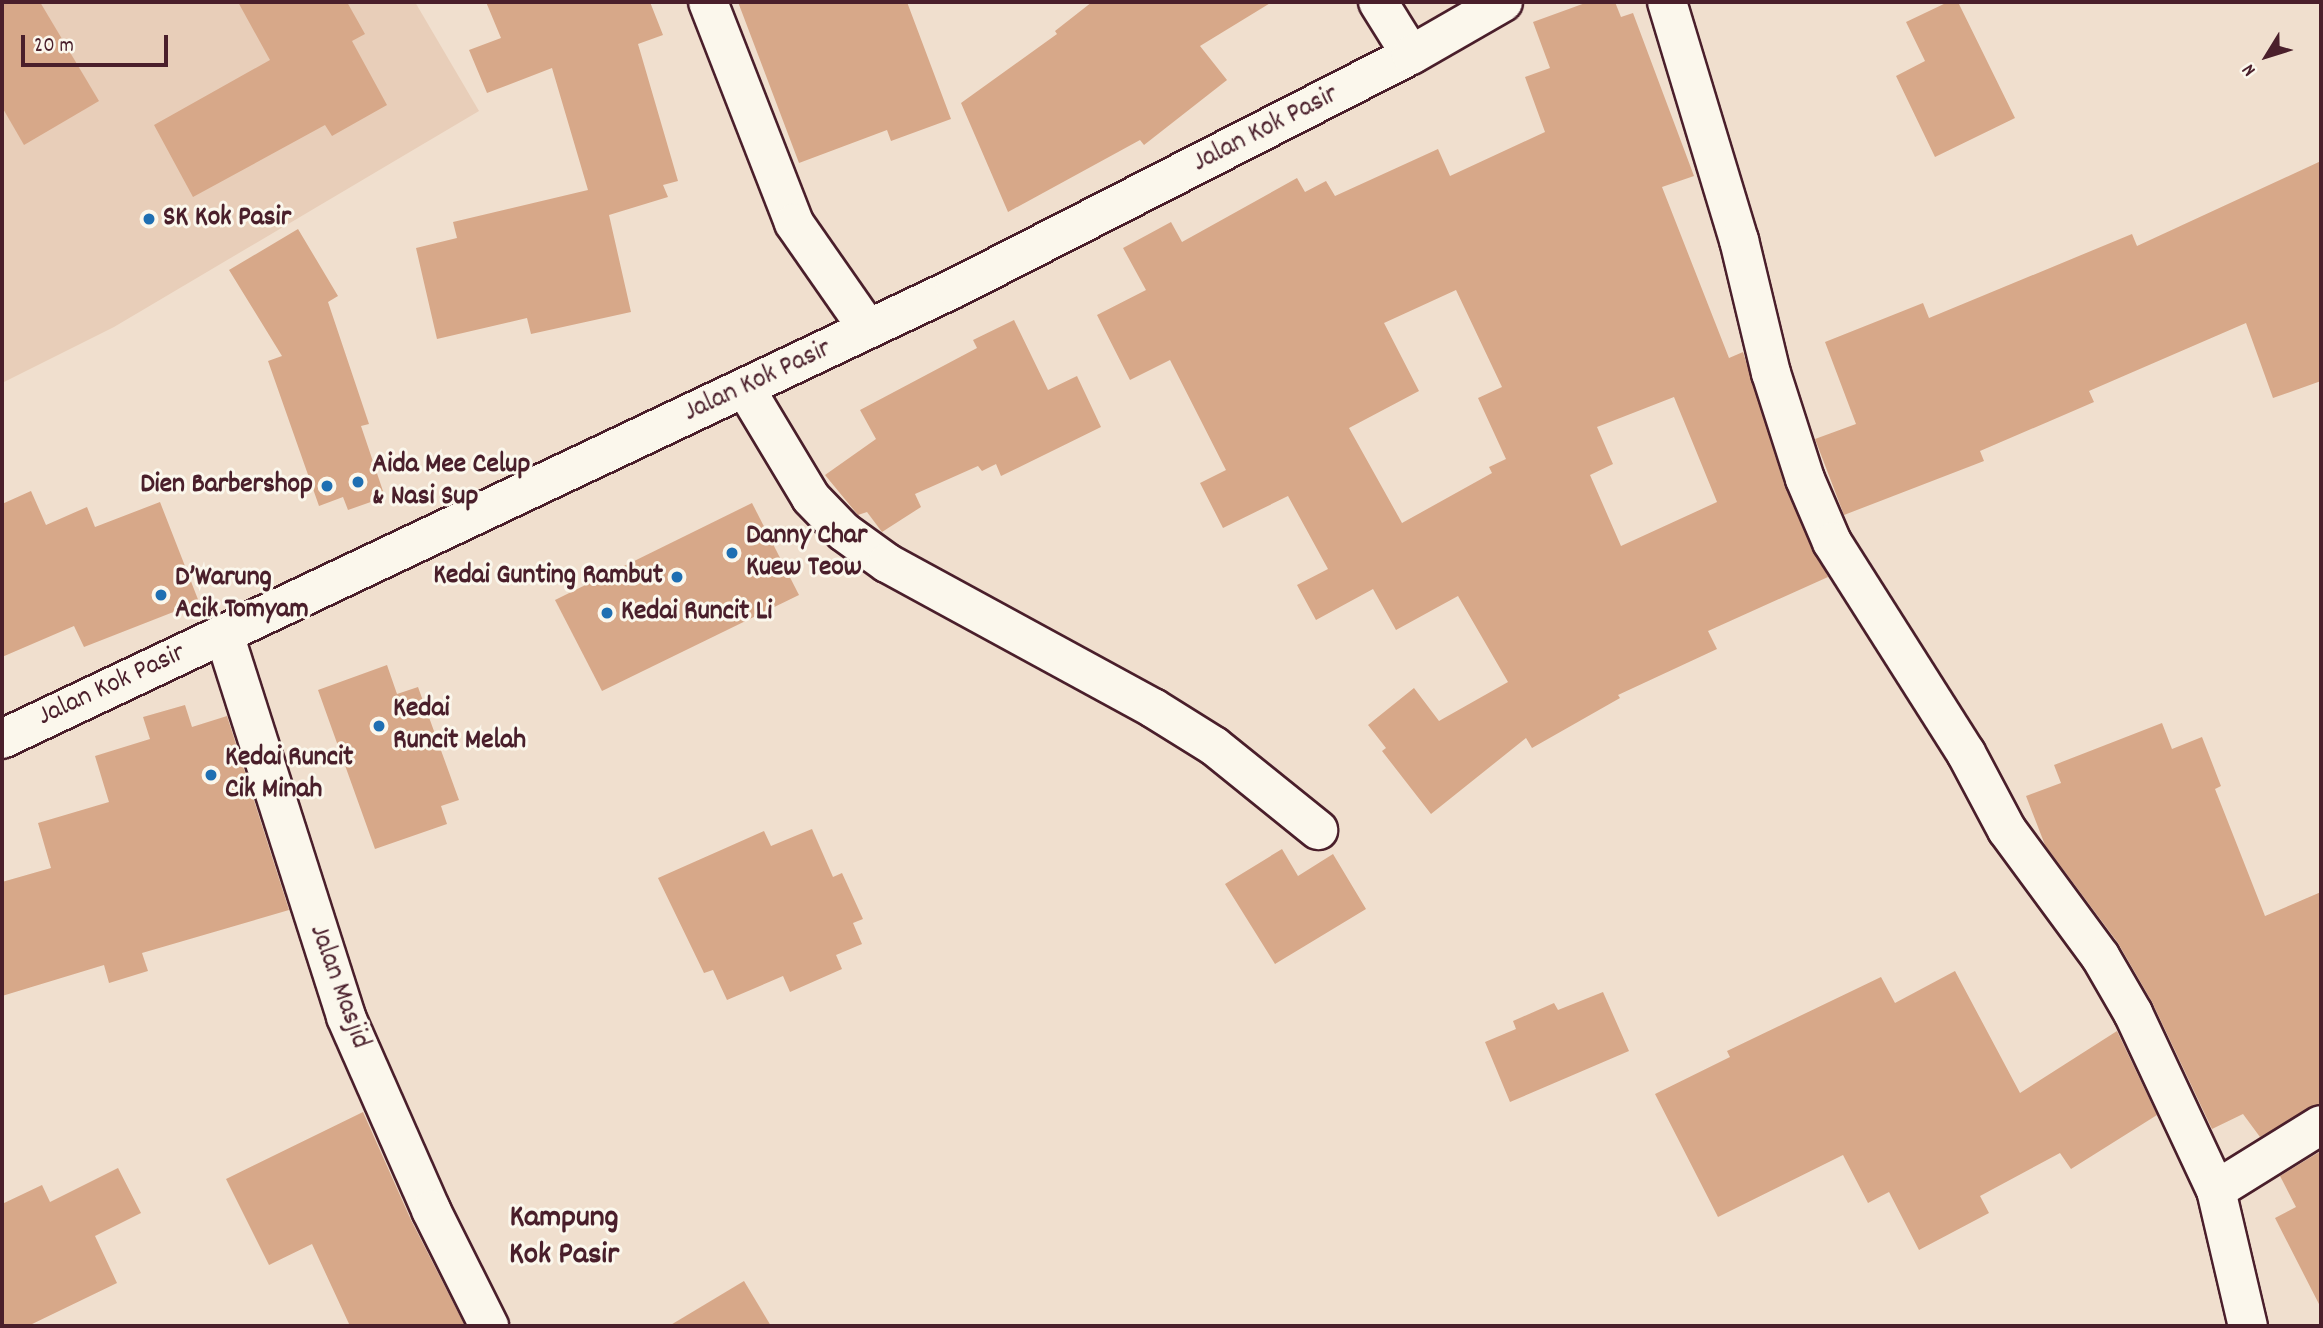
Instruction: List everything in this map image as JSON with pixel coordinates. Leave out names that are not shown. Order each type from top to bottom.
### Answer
[{"type":"street","points":[[708,2],[794,223],[868,329]]},
{"type":"street","points":[[1378,2],[1411,55]]},
{"type":"street","name":"Jalan Kok Pasir","points":[[2,739],[868,329],[1411,55],[1503,2]]},
{"type":"street","points":[[1667,2],[1739,240],[1771,373],[1805,479],[1832,542],[1965,753],[2007,830],[2106,967],[2133,1013],[2216,1190],[2248,1326]]},
{"type":"street","points":[[745,388],[811,498],[844,533],[887,563],[1163,715],[1214,746],[1318,830]]},
{"type":"street","name":"Jalan Masjid","points":[[224,634],[346,1017],[431,1210],[489,1326]]},
{"type":"street","points":[[2216,1190],[2321,1125]]},
{"type":"shaded area","name":"SK Kok Pasir","points":[[2,2],[415,2],[479,111],[114,327],[2,383]]},
{"type":"building","points":[[2,2],[40,2],[99,101],[24,145],[2,107]]},
{"type":"building","points":[[238,2],[347,2],[365,34],[352,41],[387,105],[332,136],[325,125],[193,197],[154,125],[270,60]]},
{"type":"building","points":[[486,2],[650,2],[663,35],[638,44],[678,181],[663,185],[668,197],[609,215],[631,312],[531,334],[527,318],[437,339],[416,248],[457,238],[453,222],[588,190],[552,68],[487,93],[469,50],[501,38]]},
{"type":"building","points":[[738,2],[907,2],[951,119],[891,141],[887,130],[799,163]]},
{"type":"building","points":[[1092,2],[1272,2],[1200,46],[1227,80],[1144,145],[1140,140],[1008,212],[961,103],[1057,34],[1055,31]]},
{"type":"building","points":[[1588,2],[1615,2],[1621,17],[1633,13],[1694,176],[1662,187],[1729,358],[1743,352],[1785,487],[1828,577],[1708,631],[1717,649],[1618,695],[1620,698],[1532,748],[1526,738],[1431,814],[1382,751],[1386,748],[1368,725],[1414,688],[1439,721],[1508,682],[1458,596],[1396,630],[1373,589],[1316,620],[1297,585],[1328,569],[1288,496],[1223,528],[1200,483],[1226,470],[1170,360],[1130,380],[1097,315],[1146,290],[1123,248],[1171,222],[1182,242],[1297,178],[1305,192],[1326,181],[1335,196],[1438,149],[1450,176],[1545,132],[1525,77],[1550,68],[1533,22]],"holes":[[[1456,290],[1502,387],[1478,398],[1506,459],[1489,467],[1492,473],[1402,523],[1349,428],[1419,391],[1384,323]],[[1674,397],[1717,502],[1621,546],[1590,475],[1613,464],[1597,427]]]},
{"type":"building","points":[[1948,2],[1958,2],[2015,118],[1935,157],[1896,76],[1925,61],[1906,22]]},
{"type":"building","points":[[2321,161],[2321,381],[2273,398],[2246,323],[2089,391],[2094,402],[1980,451],[1984,461],[1844,515],[1815,439],[1856,424],[1825,342],[1923,303],[1929,318],[2132,234],[2137,246]]},
{"type":"building","points":[[298,229],[338,296],[328,302],[369,424],[361,426],[385,497],[348,510],[343,497],[319,506],[268,361],[282,356],[229,270]]},
{"type":"building","points":[[1014,320],[1048,390],[1077,376],[1101,427],[1001,476],[996,464],[982,471],[978,466],[915,494],[921,507],[882,532],[867,512],[858,515],[825,475],[876,439],[860,410],[977,348],[973,340]]},
{"type":"building","points":[[31,491],[46,525],[87,507],[95,527],[160,502],[199,602],[84,647],[74,626],[2,657],[2,504]]},
{"type":"building","points":[[752,503],[799,595],[602,691],[555,600]]},
{"type":"building","points":[[387,665],[397,694],[418,687],[459,800],[441,806],[447,824],[375,849],[318,690]]},
{"type":"building","points":[[185,705],[192,727],[227,716],[289,910],[142,953],[148,971],[109,983],[104,965],[2,996],[2,882],[51,868],[38,823],[109,802],[95,756],[150,739],[143,717]]},
{"type":"building","points":[[2162,723],[2172,749],[2202,737],[2221,786],[2215,789],[2265,916],[2321,892],[2321,1103],[2260,1137],[2243,1114],[2212,1129],[2152,1002],[2118,943],[2045,845],[2026,796],[2061,783],[2054,765]]},
{"type":"building","points":[[812,829],[833,877],[842,873],[863,919],[853,923],[862,944],[836,955],[842,969],[790,992],[783,976],[727,1000],[713,970],[704,973],[658,878],[764,831],[771,846]]},
{"type":"building","points":[[1282,849],[1298,876],[1333,854],[1366,909],[1275,964],[1225,884]]},
{"type":"building","points":[[1955,971],[2020,1093],[2117,1031],[2157,1115],[2071,1169],[2060,1153],[1980,1196],[1989,1213],[1919,1250],[1889,1192],[1868,1203],[1843,1155],[1718,1217],[1655,1094],[1730,1057],[1727,1051],[1881,977],[1895,1003]]},
{"type":"building","points":[[1603,992],[1629,1051],[1510,1102],[1485,1042],[1516,1029],[1513,1021],[1554,1003],[1558,1010]]},
{"type":"building","points":[[363,1112],[411,1220],[465,1326],[350,1326],[312,1244],[269,1265],[226,1179]]},
{"type":"building","points":[[2321,1151],[2321,1308],[2275,1218],[2296,1207],[2280,1176]]},
{"type":"building","points":[[118,1168],[141,1213],[95,1236],[117,1283],[28,1326],[2,1326],[2,1204],[42,1185],[50,1202]]},
{"type":"building","points":[[744,1281],[771,1326],[669,1326]]},
{"type":"place","name":"SK Kok Pasir","points":[[149,219]]},
{"type":"place","name":"Aida Mee Celup & Nasi Sup","points":[[358,482]]},
{"type":"place","name":"Dien Barbershop","points":[[327,486]]},
{"type":"place","name":"Danny Char Kuew Teow","points":[[732,553]]},
{"type":"place","name":"Kedai Gunting Rambut","points":[[677,577]]},
{"type":"place","name":"D’Warung Acik Tomyam","points":[[161,595]]},
{"type":"place","name":"Kedai Runcit Li","points":[[607,613]]},
{"type":"place","name":"Kedai Runcit Melah","points":[[379,726]]},
{"type":"place","name":"Kedai Runcit Cik Minah","points":[[211,775]]},
{"type":"district","name":"Kampung Kok Pasir","points":[[564,1238]]}]
